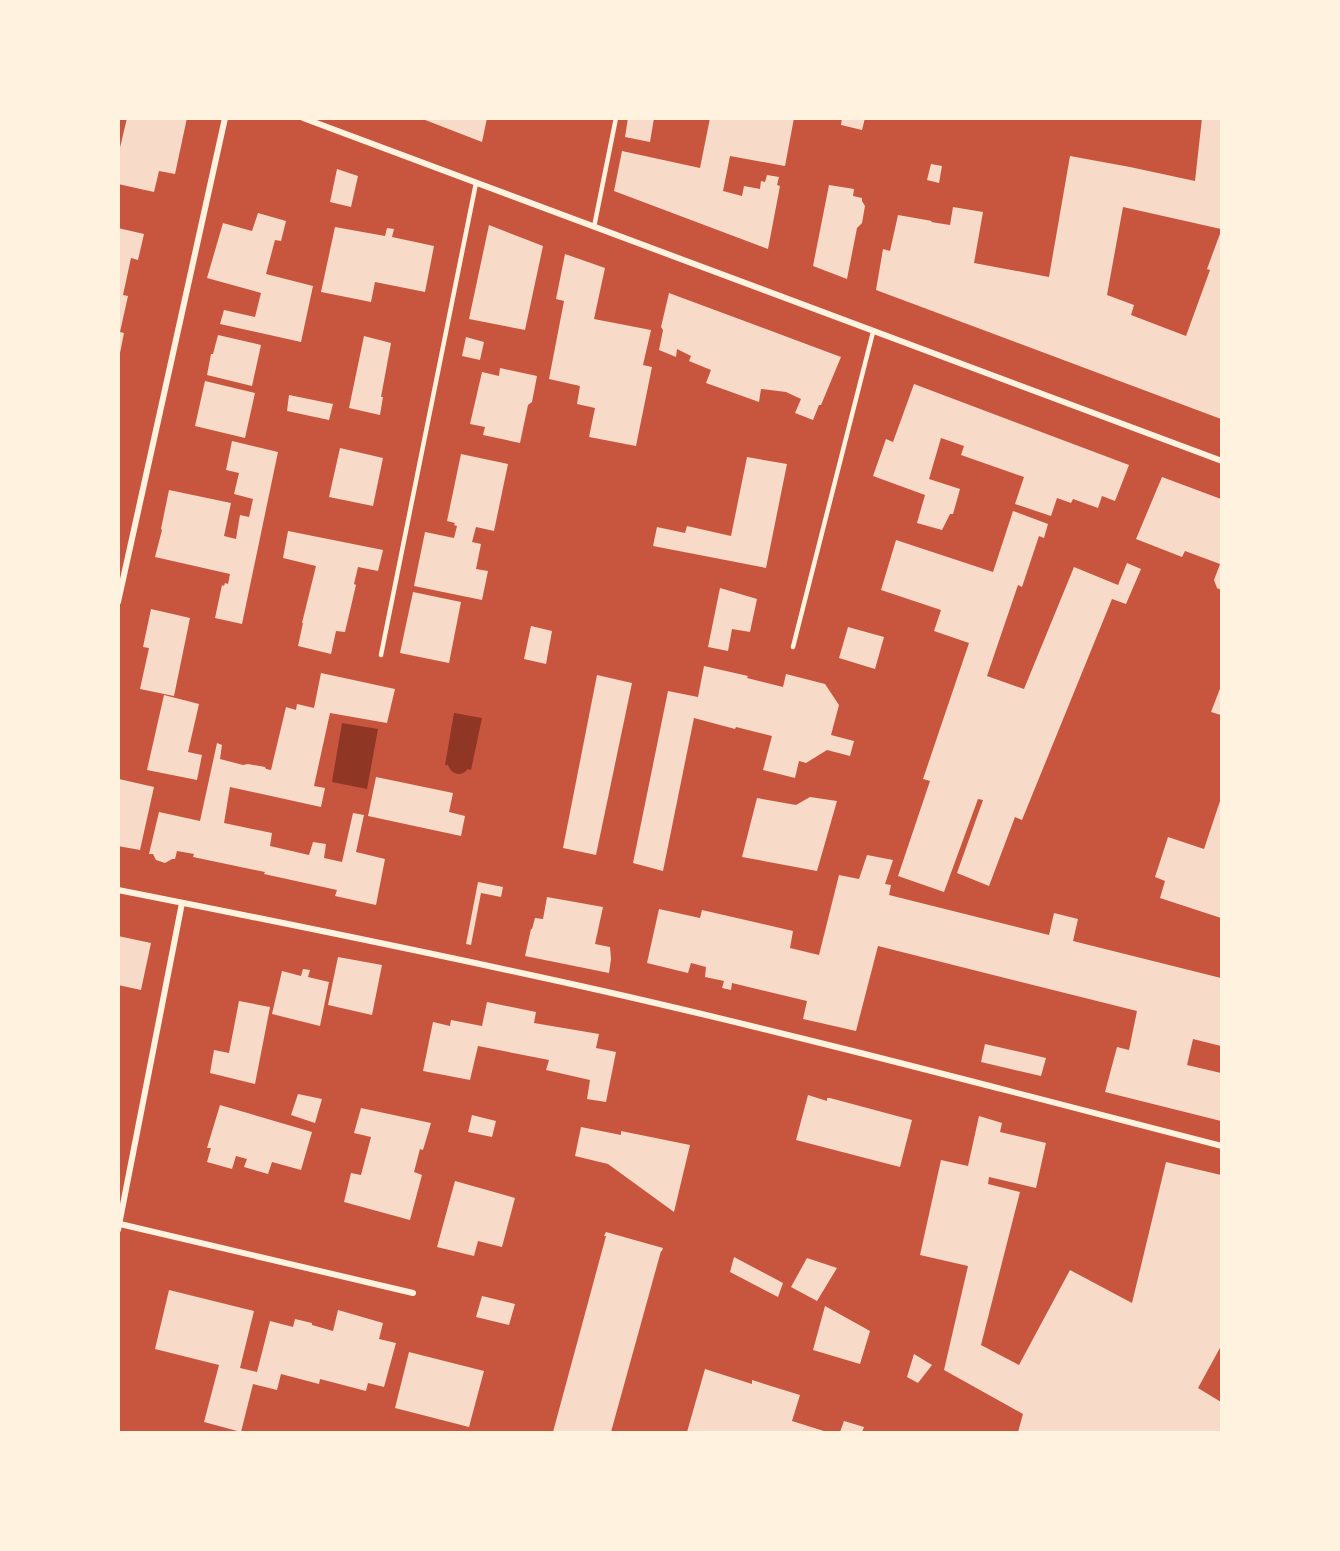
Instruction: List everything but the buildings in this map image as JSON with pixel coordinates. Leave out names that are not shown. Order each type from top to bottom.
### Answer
[{"type":"street","points":[[118,602],[225,118]]},
{"type":"street","points":[[303,118],[1221,461]]},
{"type":"street","points":[[118,890],[604,992],[892,1061],[1221,1146]]},
{"type":"street","points":[[182,903],[119,1226],[413,1293]]},
{"type":"lane","points":[[594,227],[616,118]]},
{"type":"lane","points":[[381,655],[476,183]]},
{"type":"lane","points":[[793,647],[873,332]]},
{"type":"shaded area","points":[[454,713],[482,718],[471,770],[468,769],[460,774],[454,773],[448,765],[445,765]]},
{"type":"shaded area","points":[[342,723],[378,729],[367,789],[332,782]]}]
